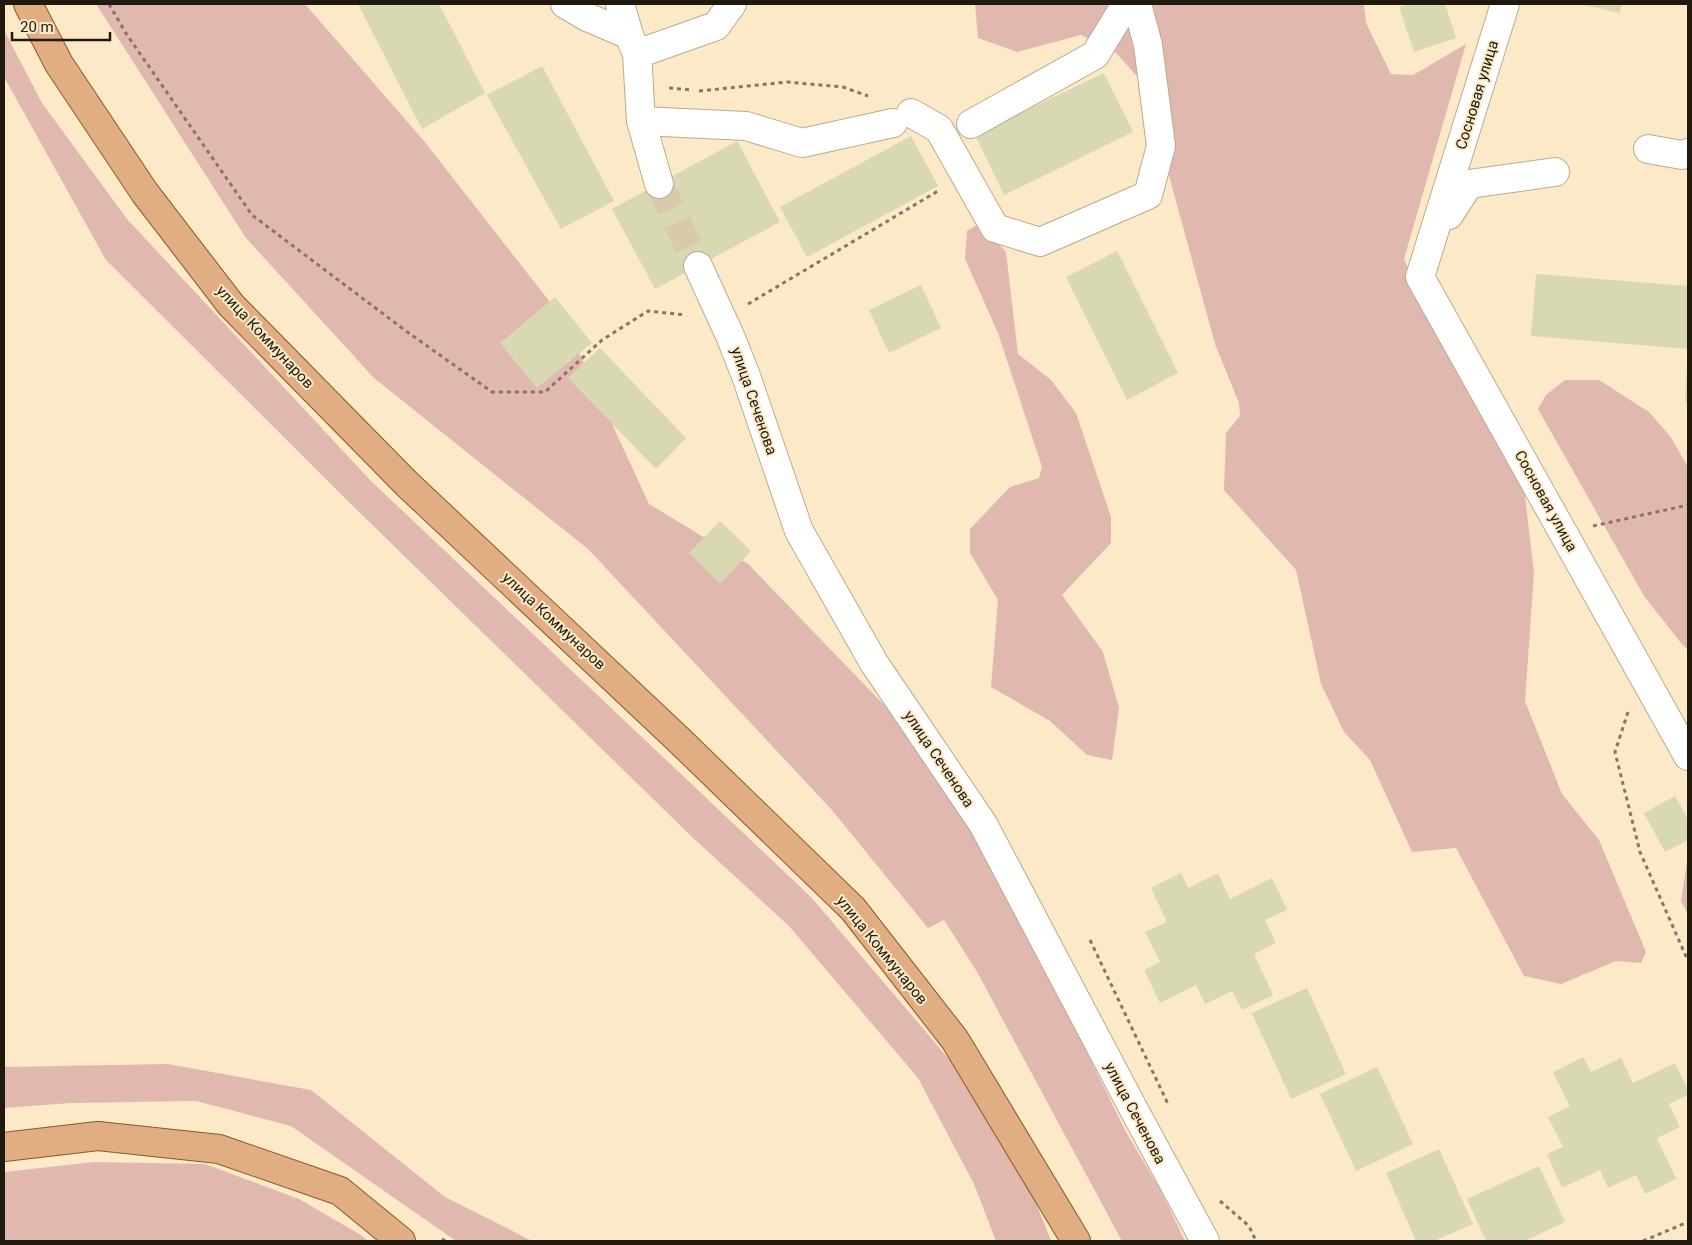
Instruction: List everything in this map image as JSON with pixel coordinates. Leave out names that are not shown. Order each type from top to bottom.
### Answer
[{"type":"main road","name":"улица Коммунаров","points":[[28,4],[59,64],[145,193],[231,305],[407,484],[679,740],[853,909],[955,1040],[1076,1241]]},
{"type":"main road","points":[[4,1148],[98,1136],[219,1149],[340,1191],[401,1241]]},
{"type":"street","points":[[565,4],[633,44],[716,26],[732,4]]},
{"type":"street","points":[[620,4],[633,44],[639,85],[641,121],[659,184]]},
{"type":"street","points":[[971,124],[1095,56],[1126,4]]},
{"type":"street","points":[[641,121],[746,126],[802,143],[902,118],[939,129],[995,228],[1040,242],[1148,195],[1161,146],[1148,45],[1137,4]]},
{"type":"street","name":"Сосновая улица","points":[[1505,4],[1420,277],[1688,756]]},
{"type":"street","points":[[1648,149],[1682,155],[1688,153]]},
{"type":"street","name":"Сосновая улица","points":[[1430,244],[1469,184],[1555,172]]},
{"type":"street","name":"улица Сеченова","points":[[698,266],[727,328],[746,376],[799,531],[874,663],[983,824],[1132,1108],[1205,1241]]},
{"type":"path","points":[[110,4],[127,35],[252,216],[406,331],[492,392],[545,392],[602,340],[648,311],[727,328],[943,189]]},
{"type":"path","points":[[639,85],[700,91],[786,82],[843,87],[902,118]]},
{"type":"path","points":[[1563,533],[1688,505]]},
{"type":"path","points":[[1642,672],[1615,752],[1640,852],[1688,961]]},
{"type":"path","points":[[1090,940],[1170,1106]]},
{"type":"path","points":[[1219,1200],[1249,1226],[1256,1241]]},
{"type":"path","points":[[1643,1241],[1688,1222]]},
{"type":"shaded area","points":[[96,4],[305,4],[424,141],[564,320],[649,504],[748,564],[915,737],[1014,904],[1126,1132],[1161,1191],[1185,1241],[1122,1241],[976,970],[944,920],[928,928],[831,809],[588,549],[374,378],[246,238]]},
{"type":"shaded area","points":[[975,4],[1364,4],[1366,23],[1391,74],[1413,75],[1466,44],[1404,259],[1438,336],[1522,470],[1534,573],[1525,701],[1562,794],[1599,840],[1646,952],[1641,963],[1616,961],[1561,984],[1524,976],[1456,848],[1412,852],[1370,760],[1344,732],[1321,684],[1296,570],[1224,490],[1226,433],[1240,416],[1239,403],[1215,344],[1144,84],[1115,52],[1081,35],[1017,52],[978,38]]},
{"type":"shaded area","points":[[4,30],[42,103],[127,219],[371,481],[811,897],[1006,1126],[1051,1241],[996,1241],[974,1184],[918,1078],[789,926],[691,836],[353,506],[106,260],[4,77]]},
{"type":"shaded area","points":[[980,223],[1006,252],[1018,354],[1051,380],[1076,413],[1111,517],[1111,543],[1062,595],[1103,652],[1119,708],[1112,760],[1087,755],[1050,721],[991,687],[998,600],[970,553],[970,529],[1010,487],[1039,478],[1042,467],[998,333],[965,259],[967,231]]},
{"type":"shaded area","points":[[1565,380],[1599,380],[1649,412],[1670,436],[1688,467],[1688,650],[1644,596],[1538,409],[1546,395]]},
{"type":"shaded area","points":[[1688,855],[1688,914],[1681,901]]},
{"type":"shaded area","points":[[168,1064],[311,1090],[445,1197],[532,1241],[456,1241],[291,1126],[196,1101],[71,1103],[4,1108],[4,1067]]},
{"type":"shaded area","points":[[94,1162],[205,1164],[299,1199],[368,1241],[4,1241],[4,1172]]},
{"type":"building","points":[[358,4],[439,4],[485,93],[422,129]]},
{"type":"building","points":[[1409,4],[1445,4],[1456,38],[1414,52],[1399,7]]},
{"type":"building","points":[[1580,4],[1622,4],[1620,13]]},
{"type":"building","points":[[542,66],[614,201],[561,229],[487,95]]},
{"type":"building","points":[[1104,73],[1133,132],[1004,195],[975,135]]},
{"type":"building","points":[[911,136],[938,186],[807,257],[780,207]]},
{"type":"building","points":[[737,141],[780,222],[655,289],[612,209]]},
{"type":"building","points":[[1117,251],[1178,373],[1127,400],[1066,277]]},
{"type":"building","points":[[1536,274],[1688,286],[1688,349],[1531,336]]},
{"type":"building","points":[[921,285],[941,328],[889,353],[869,310]]},
{"type":"building","points":[[555,297],[592,343],[537,388],[500,343]]},
{"type":"building","points":[[600,348],[686,438],[656,469],[568,378]]},
{"type":"building","points":[[1687,366],[1688,402],[1685,402]]},
{"type":"building","points":[[720,521],[751,551],[720,584],[689,553]]},
{"type":"building","points":[[1675,796],[1688,819],[1688,840],[1665,852],[1644,813]]},
{"type":"building","points":[[1181,873],[1188,888],[1218,873],[1230,899],[1272,878],[1287,910],[1265,920],[1276,943],[1254,954],[1273,995],[1242,1010],[1232,991],[1205,1004],[1196,985],[1160,1003],[1144,970],[1160,962],[1145,932],[1167,922],[1151,888]]},
{"type":"building","points":[[1307,988],[1346,1074],[1291,1099],[1252,1013]]},
{"type":"building","points":[[1583,1057],[1591,1072],[1621,1058],[1633,1083],[1675,1063],[1688,1090],[1688,1095],[1669,1104],[1680,1127],[1657,1138],[1676,1179],[1645,1194],[1636,1175],[1608,1188],[1600,1170],[1562,1188],[1547,1154],[1563,1147],[1548,1117],[1570,1106],[1553,1072]]},
{"type":"building","points":[[1377,1067],[1413,1144],[1356,1171],[1320,1094]]},
{"type":"building","points":[[1439,1149],[1473,1224],[1434,1241],[1416,1241],[1386,1173]]},
{"type":"building","points":[[1539,1166],[1565,1222],[1525,1241],[1486,1241],[1467,1199]]},
{"type":"tunnel","points":[[659,184],[698,266]]}]
